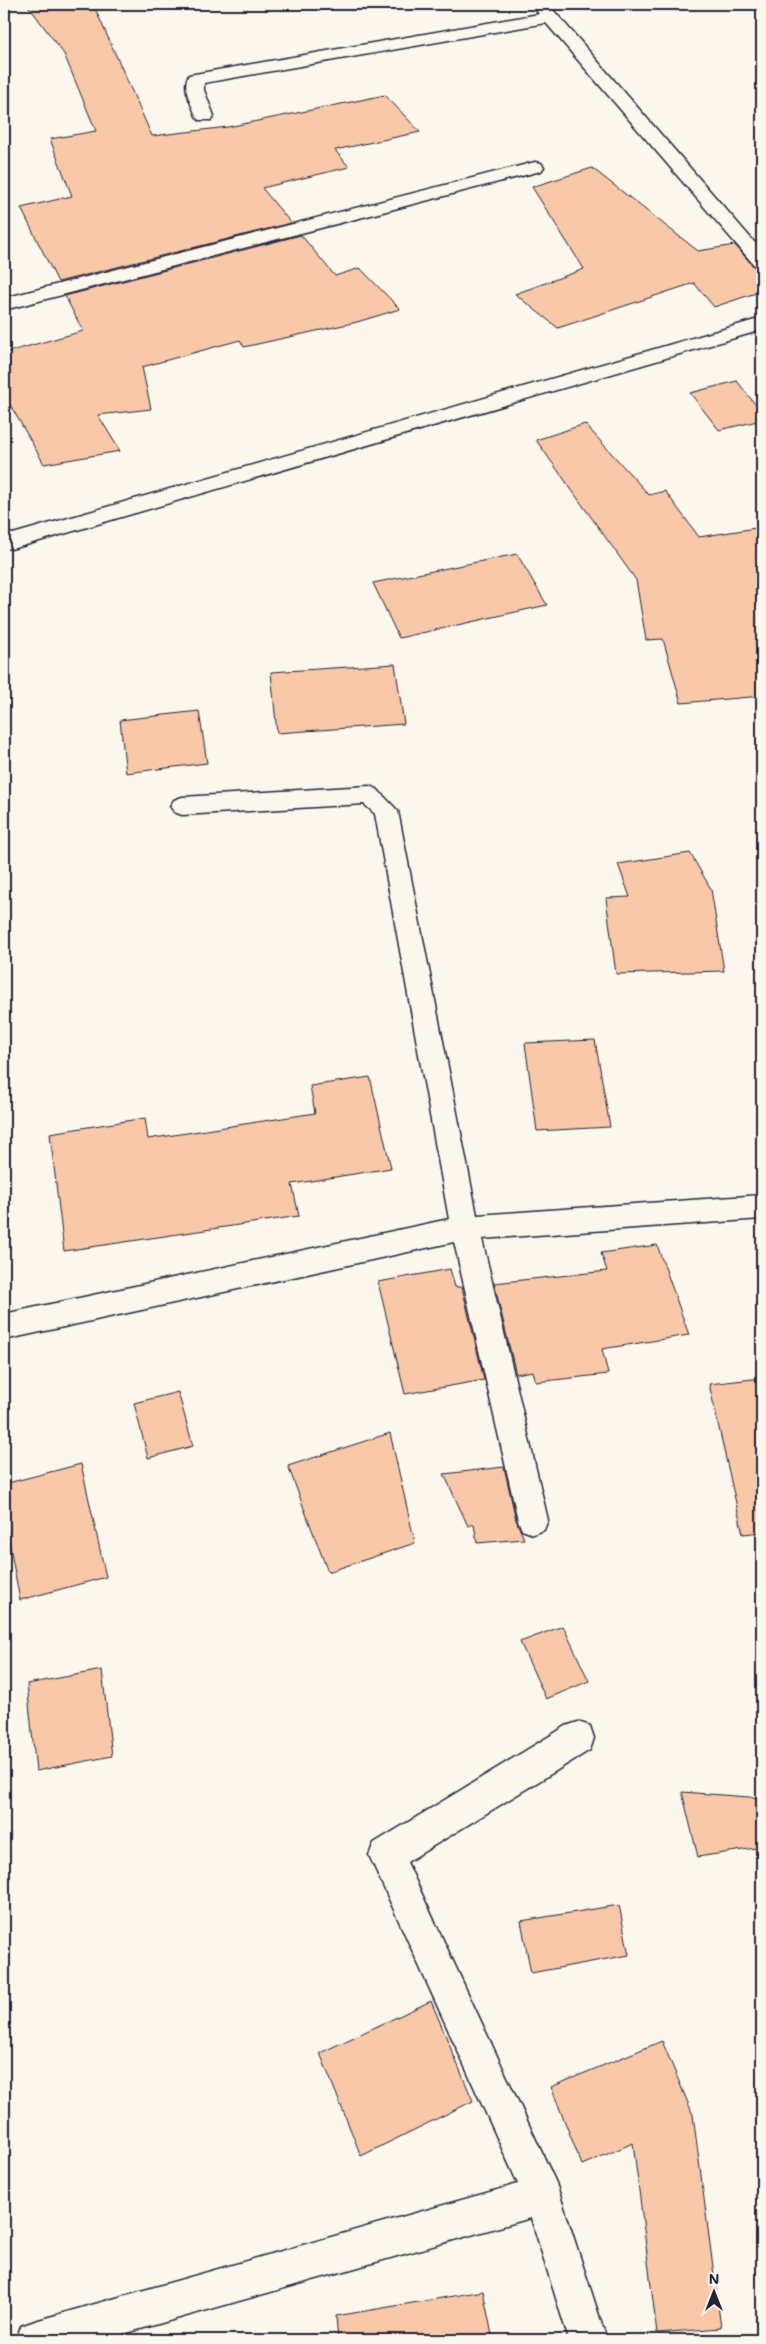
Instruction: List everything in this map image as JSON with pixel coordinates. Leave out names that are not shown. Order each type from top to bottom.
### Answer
[{"type":"street","points":[[205,116],[195,90],[195,78],[544,10],[762,262]]},
{"type":"street","points":[[4,304],[536,167]]},
{"type":"street","points":[[4,538],[11,542],[762,324]]},
{"type":"street","points":[[182,806],[369,795],[386,811],[465,1228],[533,1520]]},
{"type":"street","points":[[4,1327],[465,1228],[762,1207]]},
{"type":"street","points":[[578,1738],[386,1855],[543,2196],[588,2340]]},
{"type":"street","points":[[35,2340],[543,2196]]},
{"type":"building","points":[[27,4],[93,4],[152,136],[228,127],[385,95],[420,132],[335,150],[349,167],[262,188],[291,223],[58,282],[21,208],[72,196],[50,139],[96,131],[64,54]]},
{"type":"building","points":[[592,168],[698,251],[735,245],[754,267],[762,270],[762,291],[714,307],[694,283],[558,328],[515,294],[584,269],[532,187]]},
{"type":"building","points":[[301,235],[335,276],[360,268],[400,309],[357,322],[244,347],[240,340],[142,367],[151,409],[98,415],[120,451],[44,464],[4,394],[4,353],[83,331],[65,296]]},
{"type":"building","points":[[737,381],[762,413],[762,420],[719,430],[690,393]]},
{"type":"building","points":[[585,424],[649,495],[665,491],[699,537],[762,527],[762,696],[681,703],[663,639],[646,640],[636,580],[536,440]]},
{"type":"building","points":[[517,554],[547,605],[399,638],[373,583]]},
{"type":"building","points":[[395,664],[404,724],[277,733],[271,672]]},
{"type":"building","points":[[199,711],[207,763],[126,773],[120,720]]},
{"type":"building","points":[[690,853],[711,889],[724,971],[616,974],[606,898],[630,897],[618,864]]},
{"type":"building","points":[[595,1040],[610,1127],[537,1131],[525,1043]]},
{"type":"building","points":[[370,1077],[391,1168],[292,1184],[299,1216],[64,1251],[50,1133],[145,1118],[148,1139],[315,1113],[310,1086]]},
{"type":"building","points":[[657,1245],[689,1335],[602,1349],[608,1374],[536,1382],[533,1371],[516,1374],[494,1283],[607,1271],[601,1253]]},
{"type":"building","points":[[450,1269],[455,1287],[462,1287],[484,1380],[405,1394],[378,1282]]},
{"type":"building","points":[[762,1378],[762,1532],[743,1534],[709,1384]]},
{"type":"building","points":[[178,1392],[193,1446],[148,1458],[134,1403]]},
{"type":"building","points":[[390,1433],[415,1543],[328,1572],[288,1466]]},
{"type":"building","points":[[81,1464],[106,1577],[20,1600],[4,1515],[4,1484]]},
{"type":"building","points":[[504,1467],[516,1520],[524,1539],[477,1543],[474,1524],[468,1526],[444,1474]]},
{"type":"building","points":[[563,1626],[589,1681],[546,1699],[520,1642]]},
{"type":"building","points":[[102,1670],[112,1756],[36,1771],[27,1684]]},
{"type":"building","points":[[682,1792],[762,1798],[762,1847],[698,1857]]},
{"type":"building","points":[[619,1905],[629,1955],[531,1973],[521,1921]]},
{"type":"building","points":[[431,2001],[473,2101],[361,2156],[320,2053]]},
{"type":"building","points":[[662,2041],[693,2115],[721,2328],[657,2333],[633,2143],[582,2165],[551,2087]]},
{"type":"building","points":[[483,2291],[493,2340],[338,2340],[336,2316]]}]
